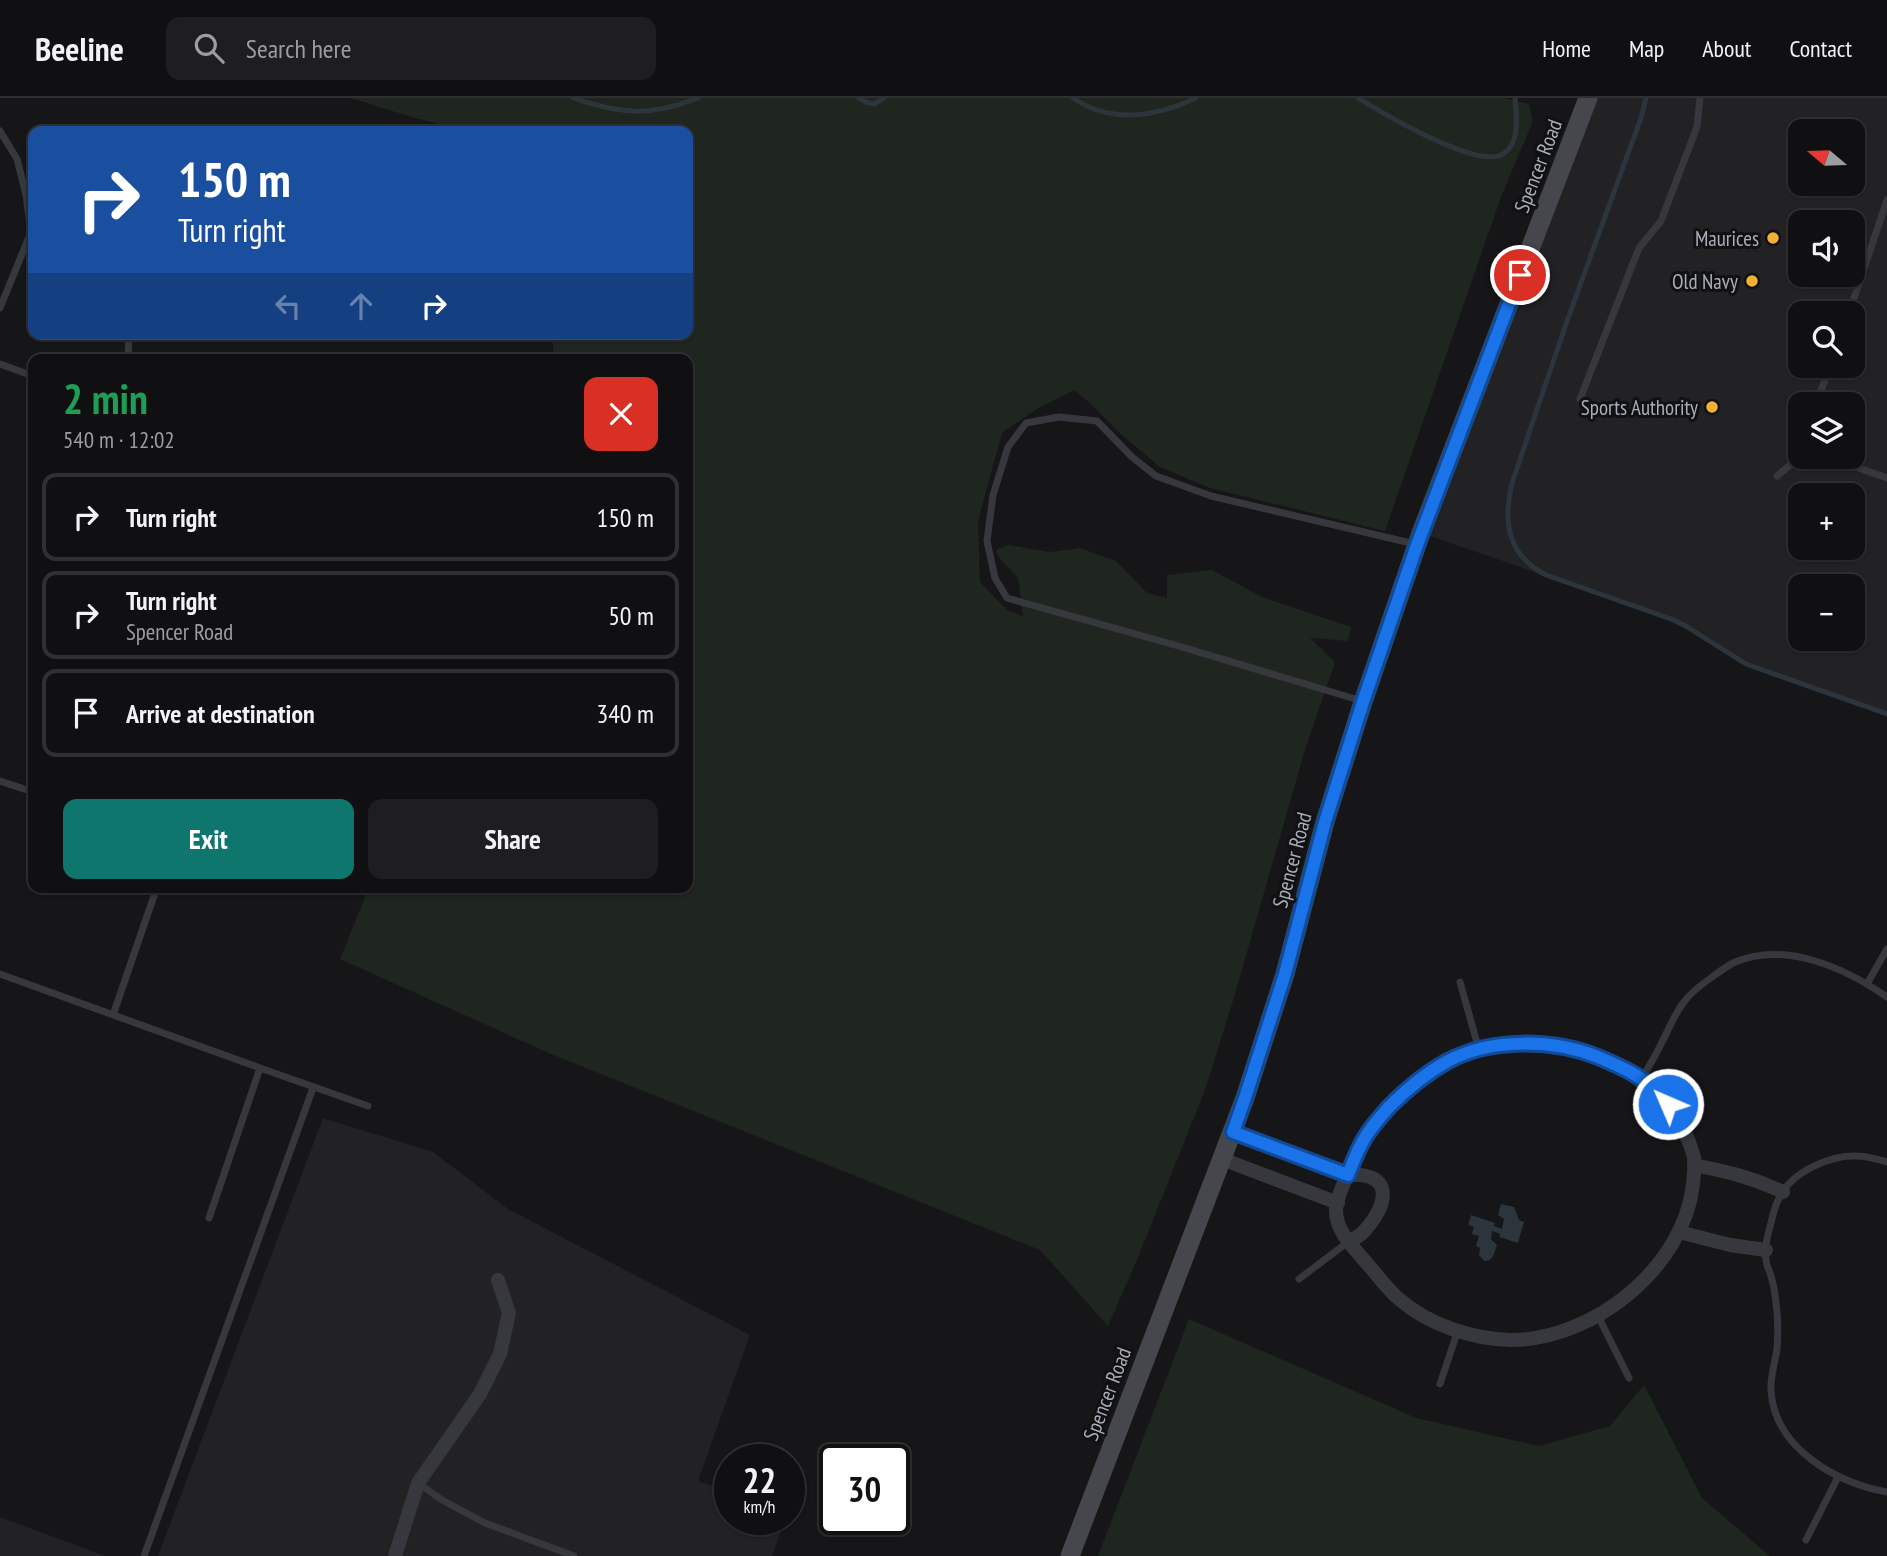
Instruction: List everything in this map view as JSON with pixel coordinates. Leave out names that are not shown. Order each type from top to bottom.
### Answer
[{"type":"street","name":"Spencer Road","points":[[1070,1556],[1233,1132],[1285,974],[1325,822],[1363,702],[1417,545],[1588,98]]},
{"type":"street","points":[[1523,1044],[1567,1047],[1585,1052],[1642,1078],[1655,1088],[1680,1122],[1694,1158],[1692,1195],[1673,1244],[1648,1275],[1598,1316],[1562,1331],[1528,1339],[1501,1339],[1458,1331],[1427,1319],[1397,1298],[1348,1242],[1336,1211],[1348,1175],[1366,1136],[1400,1096],[1447,1062],[1469,1052],[1523,1044]]},
{"type":"street","points":[[1233,1132],[1348,1175],[1362,1174],[1376,1179],[1383,1188],[1383,1198],[1378,1211],[1364,1232],[1348,1242]]},
{"type":"street","points":[[1223,1159],[1338,1203]]},
{"type":"street","points":[[1694,1166],[1755,1178],[1783,1192]]},
{"type":"street","points":[[1679,1231],[1730,1245],[1766,1250]]},
{"type":"street","points":[[395,1556],[418,1483],[480,1394],[500,1354],[509,1313],[498,1280]]},
{"type":"lane","points":[[1580,399],[1639,248],[1661,221],[1697,127],[1700,98]]},
{"type":"lane","points":[[0,131],[17,159],[28,207]]},
{"type":"lane","points":[[1853,301],[1887,200]]},
{"type":"lane","points":[[0,308],[28,242]]},
{"type":"lane","points":[[0,365],[28,374]]},
{"type":"lane","points":[[1363,702],[1007,598],[995,578],[987,541],[993,495],[1008,447],[1026,423],[1059,417],[1097,421],[1132,457],[1156,476],[1211,496],[1417,545]]},
{"type":"lane","points":[[1777,476],[1788,467]]},
{"type":"lane","points":[[1862,469],[1887,478]]},
{"type":"lane","points":[[0,781],[28,790]]},
{"type":"lane","points":[[113,1014],[155,893]]},
{"type":"lane","points":[[1867,984],[1887,949]]},
{"type":"lane","points":[[1642,1078],[1683,1002],[1706,981],[1735,962],[1765,955],[1798,956],[1867,984],[1887,997]]},
{"type":"lane","points":[[0,974],[368,1106]]},
{"type":"lane","points":[[1460,982],[1479,1051]]},
{"type":"lane","points":[[209,1218],[260,1068]]},
{"type":"lane","points":[[144,1556],[313,1088]]},
{"type":"lane","points":[[1887,1162],[1854,1156],[1829,1160],[1792,1180],[1774,1212],[1766,1250],[1777,1307],[1778,1329],[1770,1388],[1778,1419],[1797,1447],[1814,1461],[1838,1477],[1887,1492]]},
{"type":"lane","points":[[1299,1279],[1348,1242]]},
{"type":"lane","points":[[1598,1316],[1629,1378]]},
{"type":"lane","points":[[1440,1384],[1458,1331]]},
{"type":"lane","points":[[1807,1540],[1838,1477]]},
{"type":"lane","points":[[418,1483],[485,1524],[574,1556]]},
{"type":"shaded area","points":[[351,98],[1504,98],[1529,104],[1533,121],[1501,197],[1385,531],[1210,488],[1160,467],[1074,390],[1035,410],[1002,433],[978,521],[980,582],[1007,610],[1023,616],[1018,578],[999,558],[996,550],[1009,545],[1050,552],[1080,548],[1116,561],[1147,593],[1167,598],[1167,575],[1212,570],[1262,597],[1351,627],[1348,641],[1310,638],[1335,662],[1304,753],[1205,1090],[1108,1326],[1040,1250],[551,1054],[340,959],[367,893],[693,893],[693,354],[554,354],[552,340],[693,340],[693,126],[448,126]]},
{"type":"shaded area","points":[[1588,98],[1887,98],[1887,714],[1746,664],[1671,619],[1421,533]]},
{"type":"shaded area","points":[[323,1118],[433,1152],[508,1209],[750,1335],[698,1481],[714,1486],[714,1535],[779,1535],[772,1556],[158,1556]]},
{"type":"shaded area","points":[[1501,1204],[1514,1207],[1519,1220],[1524,1222],[1518,1243],[1499,1237],[1500,1234],[1492,1231],[1491,1239],[1497,1245],[1492,1258],[1484,1261],[1479,1255],[1480,1248],[1476,1246],[1479,1236],[1472,1234],[1474,1227],[1468,1225],[1471,1215],[1495,1223],[1494,1226],[1502,1229],[1504,1219],[1498,1215]]},
{"type":"shaded area","points":[[1189,1319],[1416,1418],[1539,1446],[1610,1426],[1644,1385],[1702,1498],[1770,1556],[1098,1556]]},
{"type":"shaded area","points":[[0,1517],[105,1556],[0,1556]]},
{"type":"waterway","points":[[573,98],[606,107],[636,111],[665,108],[698,98]]},
{"type":"waterway","points":[[859,98],[874,104],[884,98]]},
{"type":"waterway","points":[[1073,98],[1102,112],[1134,115],[1166,110],[1196,98]]},
{"type":"waterway","points":[[1358,98],[1430,138],[1473,154],[1491,157],[1503,154],[1513,143],[1516,128],[1515,98]]},
{"type":"waterway","points":[[1646,98],[1512,483],[1508,511],[1511,536],[1523,558],[1546,575],[1671,619],[1746,664],[1887,714]]},
{"type":"place","name":"Maurices","points":[[1773,238]]},
{"type":"place","name":"Old Navy","points":[[1752,281]]},
{"type":"place","name":"Sports Authority","points":[[1712,407]]},
{"type":"route","points":[[1520,275],[1417,545],[1363,702],[1325,822],[1285,974],[1233,1132],[1348,1175],[1366,1136],[1379,1118],[1419,1080],[1469,1052],[1523,1044],[1567,1047],[1611,1062],[1642,1078],[1655,1088],[1668,1104]]}]
